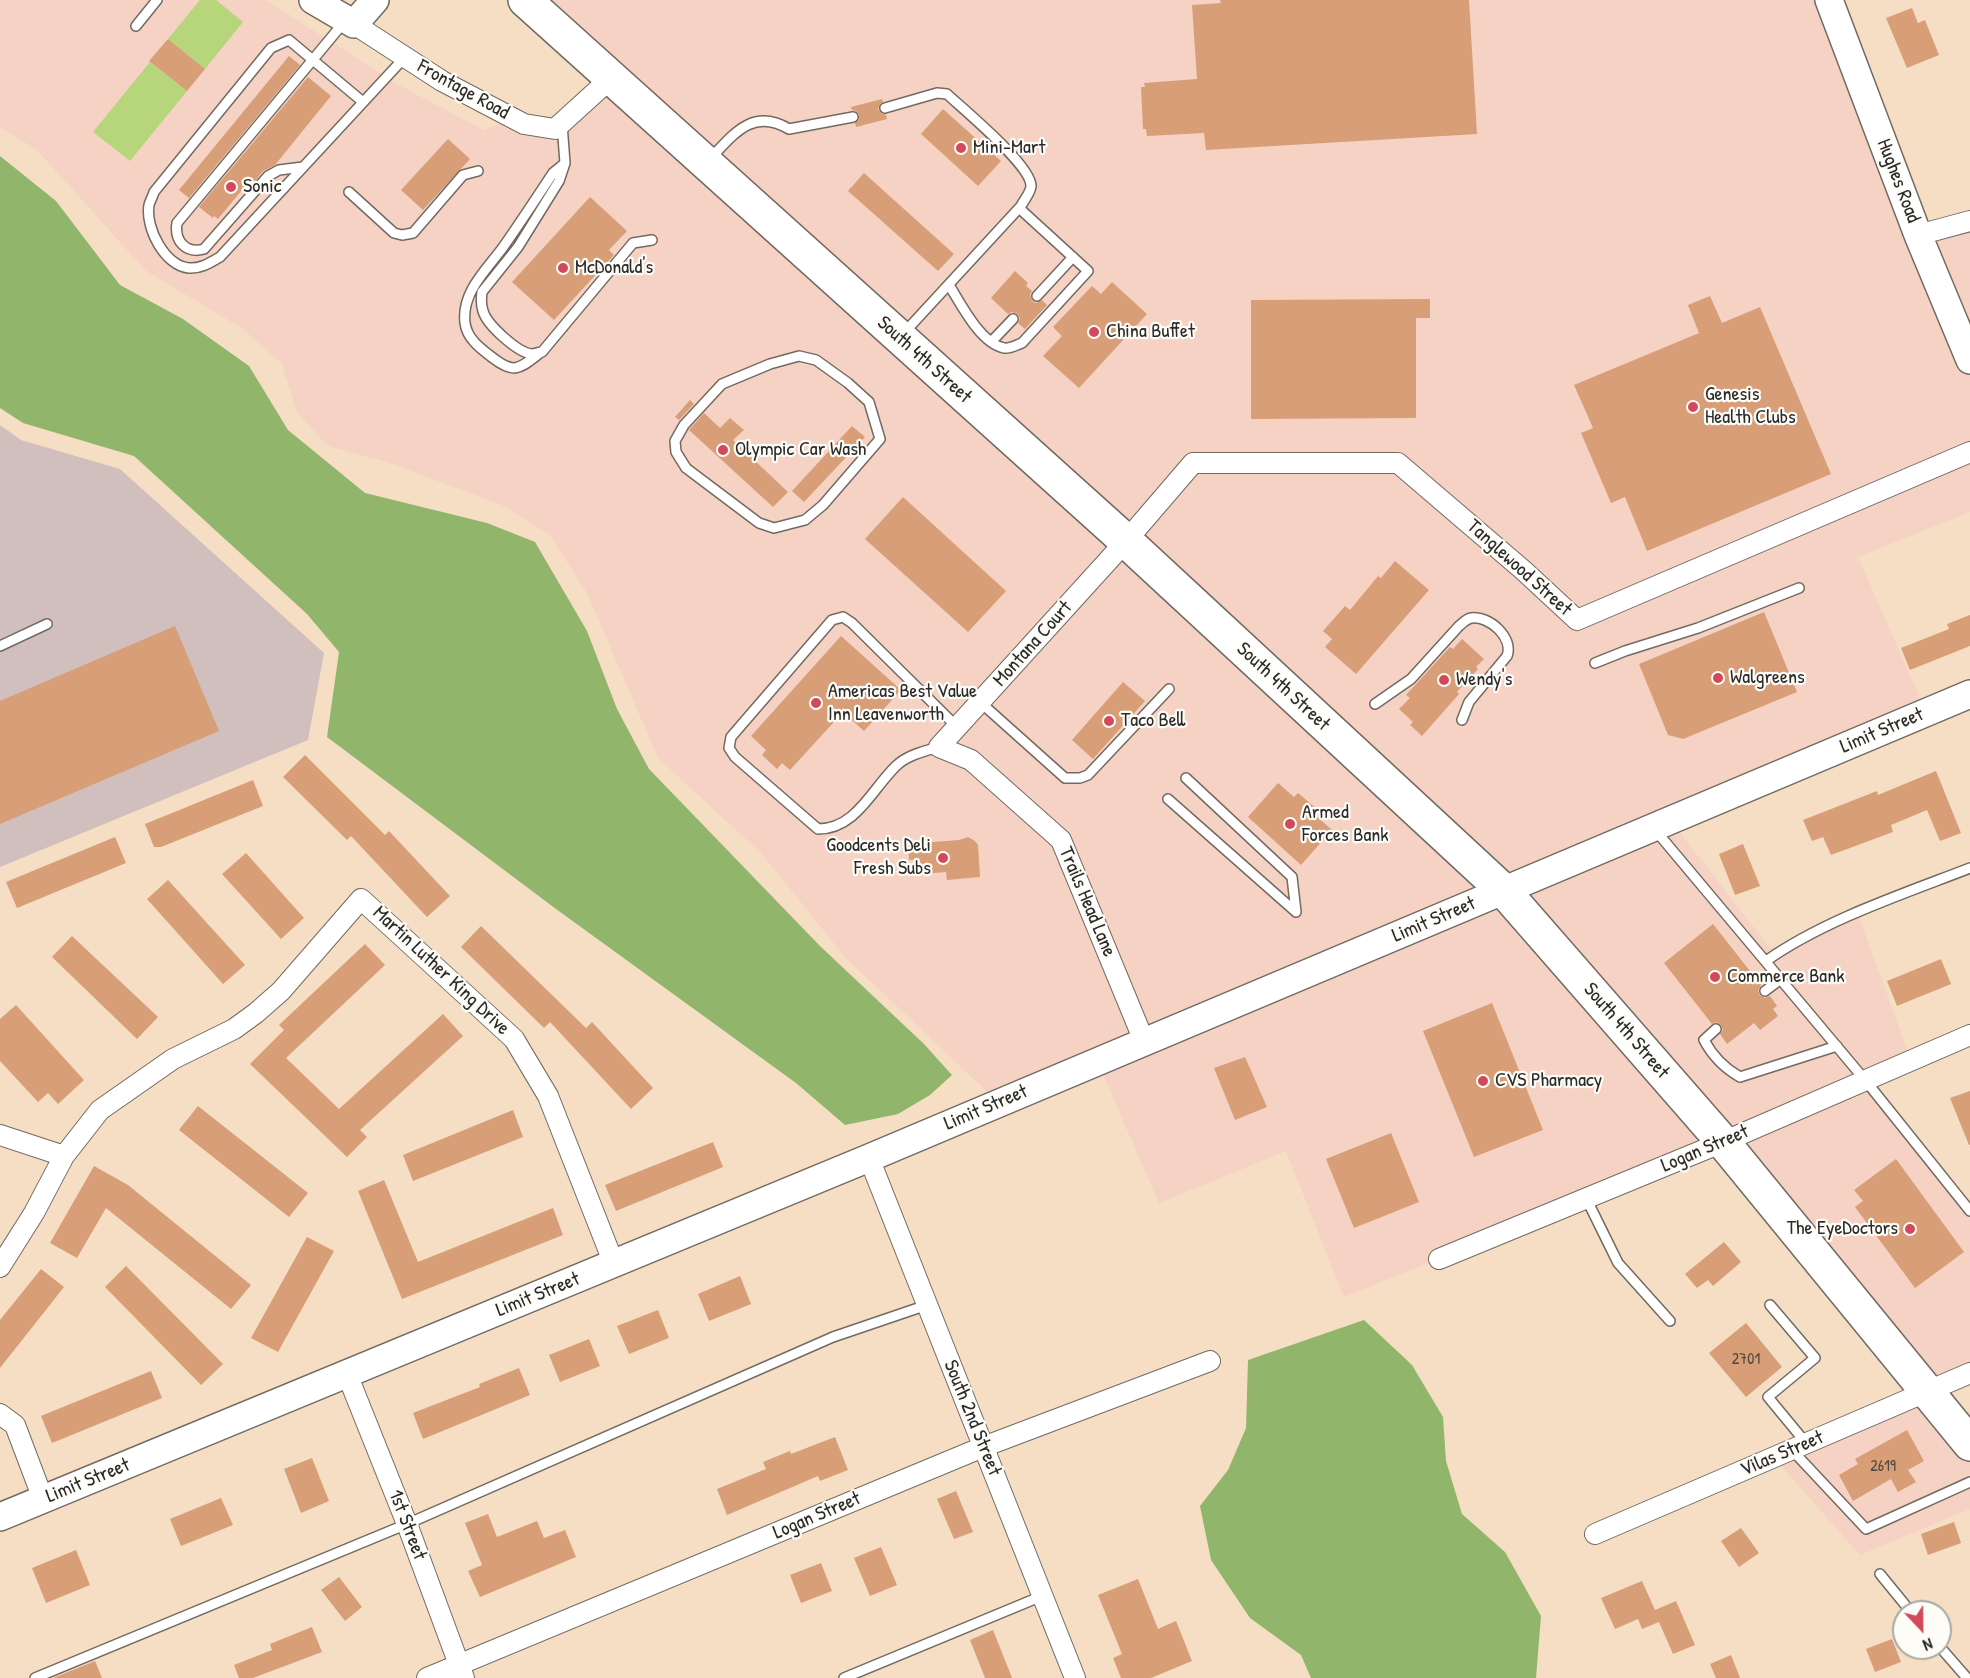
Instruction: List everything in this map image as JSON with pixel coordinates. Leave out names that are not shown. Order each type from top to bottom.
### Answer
[{"type":"highway","name":"South 4th Street","points":[[525,0],[1126,542],[1504,891],[1723,1142],[1970,1444]]},
{"type":"street","name":"Frontage Road","points":[[313,0],[442,81],[524,124],[555,129],[562,122]]},
{"type":"street","points":[[350,22],[375,0]]},
{"type":"street","name":"Hughes Road","points":[[1828,0],[1918,235],[1970,360]]},
{"type":"street","points":[[562,122],[610,79]]},
{"type":"street","points":[[1918,235],[1970,220]]},
{"type":"street","name":"Tanglewood Street","points":[[1126,542],[1192,463],[1398,463],[1523,570],[1576,620],[1970,452]]},
{"type":"street","name":"Montana Court","points":[[939,747],[1126,542]]},
{"type":"street","name":"Limit Street","points":[[0,1517],[869,1158],[1970,694]]},
{"type":"street","name":"Trails Head Lane","points":[[939,747],[971,760],[1061,840],[1144,1041]]},
{"type":"street","name":"Martin Luther King Drive","points":[[0,1267],[64,1156],[100,1110],[173,1059],[234,1029],[264,1006],[361,899],[514,1039],[548,1096],[614,1264]]},
{"type":"street","name":"Logan Street","points":[[1439,1259],[1723,1142],[1970,1035]]},
{"type":"street","points":[[0,1135],[64,1156]]},
{"type":"street","name":"South 2nd Street","points":[[869,1158],[1075,1678]]},
{"type":"street","name":"Logan Street","points":[[427,1678],[461,1672],[983,1447],[1210,1361]]},
{"type":"street","name":"Vilas Street","points":[[1595,1534],[1970,1373]]},
{"type":"street","name":"1st Street","points":[[347,1374],[407,1524],[461,1672]]},
{"type":"street","points":[[0,1414],[15,1425],[43,1499]]},
{"type":"lane","points":[[136,26],[157,0]]},
{"type":"lane","points":[[303,167],[279,170],[268,176],[204,249],[194,251],[186,249],[178,240],[177,223],[313,60],[350,22]]},
{"type":"lane","points":[[363,102],[289,40],[272,48],[154,192],[149,206],[149,220],[159,247],[178,266],[198,268],[220,257],[405,57]]},
{"type":"lane","points":[[885,108],[937,93],[947,94],[1020,163],[1030,180],[1031,188],[1019,208],[900,338]]},
{"type":"lane","points":[[705,164],[737,130],[761,121],[776,121],[789,129],[853,117]]},
{"type":"lane","points":[[542,352],[533,354],[524,352],[490,325],[483,313],[481,302],[482,292],[524,237],[559,181],[565,163],[562,122]]},
{"type":"lane","points":[[565,163],[553,174],[471,292],[465,308],[465,323],[468,334],[474,342],[506,368],[519,368],[542,352],[633,243],[652,240]]},
{"type":"lane","points":[[349,192],[394,233],[402,235],[413,233],[463,176],[478,171]]},
{"type":"lane","points":[[949,285],[977,330],[1002,348],[1010,348],[1022,343],[1088,271],[1019,208]]},
{"type":"lane","points":[[1037,296],[1073,257]]},
{"type":"lane","points":[[992,341],[1013,319]]},
{"type":"lane","points":[[799,356],[816,360],[848,383],[869,402],[880,439],[823,505],[805,520],[774,528],[759,523],[686,468],[676,452],[675,441],[684,425],[722,384],[743,374],[799,356]]},
{"type":"lane","points":[[1595,663],[1698,628],[1799,588]]},
{"type":"lane","points":[[939,747],[897,764],[853,816],[840,825],[827,829],[818,829],[735,757],[729,748],[730,737],[832,620],[843,617],[852,623],[957,727]]},
{"type":"lane","points":[[1375,704],[1411,679],[1466,620],[1480,618],[1486,620],[1506,637],[1509,650],[1469,702],[1462,720]]},
{"type":"lane","points":[[0,646],[47,624]]},
{"type":"lane","points":[[980,702],[1065,778],[1072,779],[1088,775],[1169,689]]},
{"type":"lane","points":[[1168,798],[1296,912],[1292,877],[1186,778]]},
{"type":"lane","points":[[1653,827],[1837,1046],[1970,1211]]},
{"type":"lane","points":[[1766,961],[1786,947],[1867,908],[1970,868]]},
{"type":"lane","points":[[1765,991],[1781,979]]},
{"type":"lane","points":[[1716,1029],[1704,1040],[1710,1053],[1726,1069],[1740,1077],[1837,1046]]},
{"type":"lane","points":[[1586,1198],[1618,1263],[1670,1321]]},
{"type":"lane","points":[[35,1678],[407,1524],[833,1337],[927,1305]]},
{"type":"lane","points":[[1770,1305],[1815,1358],[1768,1397],[1799,1446],[1866,1529],[1970,1482]]},
{"type":"lane","points":[[1880,1574],[1901,1600]]},
{"type":"lane","points":[[844,1678],[1042,1596]]},
{"type":"lane","points":[[1951,1660],[1967,1678]]},
{"type":"shaded area","points":[[0,0],[266,0],[399,85],[484,130],[513,118],[555,129],[610,79],[525,0],[1829,0],[1918,235],[1970,221],[1970,512],[1858,557],[1926,712],[1670,820],[1770,948],[1804,937],[1858,914],[1911,1060],[1866,1079],[1970,1211],[1970,1373],[1927,1392],[1723,1143],[1344,1297],[1286,1151],[1159,1203],[1097,1061],[999,1103],[846,958],[760,852],[658,758],[587,593],[550,535],[502,505],[387,462],[328,446],[297,413],[282,364],[243,329],[146,271],[37,150],[0,127]]},
{"type":"shaded area","points":[[0,425],[21,440],[120,469],[324,653],[308,740],[0,867]]},
{"type":"shaded area","points":[[1927,1392],[1970,1444],[1970,1509],[1860,1555],[1774,1458]]},
{"type":"green space","points":[[200,0],[216,0],[243,22],[205,69],[168,39]]},
{"type":"green space","points":[[150,62],[187,91],[130,161],[93,132]]},
{"type":"green space","points":[[0,156],[56,201],[120,285],[183,319],[249,366],[288,430],[365,493],[487,523],[535,542],[587,631],[617,709],[649,769],[820,946],[924,1044],[952,1075],[930,1095],[898,1114],[845,1125],[796,1083],[556,909],[327,737],[339,652],[307,614],[134,456],[23,423],[0,408]]},
{"type":"green space","points":[[1364,1320],[1412,1365],[1443,1417],[1446,1461],[1462,1514],[1505,1552],[1541,1616],[1536,1678],[1311,1678],[1301,1655],[1250,1618],[1211,1560],[1200,1506],[1228,1470],[1246,1428],[1248,1360]]},
{"type":"building","points":[[1220,0],[1469,0],[1477,134],[1206,150],[1204,133],[1147,136],[1146,129],[1143,129],[1141,87],[1145,87],[1144,83],[1197,79],[1192,5],[1221,3]]},
{"type":"building","points":[[1912,8],[1918,23],[1925,20],[1939,55],[1907,68],[1886,18]]},
{"type":"building","points":[[168,39],[205,69],[187,91],[149,61]]},
{"type":"building","points":[[289,56],[300,65],[189,198],[179,190]]},
{"type":"building","points":[[308,77],[331,96],[275,165],[263,171],[250,187],[247,184],[218,219],[214,216],[213,218],[199,207]]},
{"type":"building","points":[[882,99],[883,102],[878,109],[886,115],[887,119],[856,127],[855,123],[859,120],[859,115],[851,107]]},
{"type":"building","name":"Mini-Mart","points":[[943,109],[1001,161],[978,186],[921,134]]},
{"type":"building","points":[[448,139],[470,159],[423,210],[401,190]]},
{"type":"building","points":[[864,173],[954,254],[938,271],[848,191]]},
{"type":"building","name":"McDonald's","points":[[590,197],[627,231],[609,250],[614,255],[554,320],[512,282]]},
{"type":"building","points":[[1015,271],[1028,283],[1026,286],[1032,291],[1030,295],[1032,301],[1036,303],[1042,300],[1047,305],[1025,329],[1018,323],[1020,318],[1017,314],[1012,312],[1008,314],[991,298]]},
{"type":"building","name":"China Buffet","points":[[1112,282],[1147,314],[1079,388],[1043,356],[1062,336],[1053,327],[1092,286],[1101,294]]},
{"type":"building","name":"Genesis Health Clubs","points":[[1710,296],[1722,323],[1760,307],[1831,474],[1647,551],[1625,497],[1611,503],[1581,433],[1593,428],[1574,385],[1699,333],[1688,305]]},
{"type":"building","points":[[1430,299],[1430,318],[1416,318],[1416,418],[1251,419],[1251,300]]},
{"type":"building","points":[[690,400],[694,404],[679,420],[675,417]]},
{"type":"building","name":"Olympic Car Wash","points":[[704,413],[720,428],[730,418],[744,430],[733,440],[788,492],[773,507],[689,430]]},
{"type":"building","points":[[852,426],[865,437],[804,502],[792,491]]},
{"type":"building","points":[[903,497],[1006,591],[968,632],[865,539]]},
{"type":"building","points":[[1395,561],[1429,590],[1356,674],[1325,647],[1332,639],[1323,631],[1345,606],[1350,610],[1378,576],[1381,578]]},
{"type":"building","name":"Walgreens","points":[[1764,612],[1797,692],[1683,739],[1668,735],[1639,664]]},
{"type":"building","points":[[1970,615],[1970,646],[1910,670],[1901,648],[1949,629],[1947,624]]},
{"type":"building","points":[[175,626],[219,731],[0,824],[0,701]]},
{"type":"building","name":"Americas Best Value Inn Leavenworth","points":[[841,636],[901,690],[864,731],[843,712],[790,770],[782,763],[777,769],[762,755],[766,750],[751,736]]},
{"type":"building","name":"Wendy's","points":[[1462,639],[1484,659],[1457,692],[1459,694],[1422,736],[1410,725],[1413,722],[1399,709],[1410,698],[1406,695],[1450,647],[1453,649]]},
{"type":"building","name":"Taco Bell","points":[[1123,682],[1145,701],[1093,759],[1072,740]]},
{"type":"building","points":[[305,755],[385,835],[389,831],[450,896],[427,917],[351,836],[347,840],[283,777]]},
{"type":"building","points":[[1936,771],[1961,833],[1940,841],[1927,810],[1891,825],[1893,832],[1831,855],[1823,837],[1812,841],[1803,820],[1877,791],[1878,795]]},
{"type":"building","points":[[253,780],[263,806],[161,847],[154,847],[145,824]]},
{"type":"building","name":"Armed Forces Bank","points":[[1278,783],[1294,797],[1298,793],[1318,810],[1314,814],[1332,830],[1301,865],[1248,817]]},
{"type":"building","points":[[115,837],[126,863],[17,908],[6,882]]},
{"type":"building","name":"Goodcents Deli Fresh Subs","points":[[968,837],[978,845],[980,877],[947,880],[946,872],[921,874],[920,859],[909,860],[908,844],[959,840]]},
{"type":"building","points":[[1743,844],[1760,886],[1735,895],[1719,854]]},
{"type":"building","points":[[246,853],[304,918],[281,939],[222,874]]},
{"type":"building","points":[[168,880],[245,965],[223,984],[147,899]]},
{"type":"building","name":"Commerce Bank","points":[[1713,924],[1761,985],[1758,991],[1760,995],[1765,998],[1770,996],[1777,1006],[1773,1009],[1778,1016],[1760,1030],[1754,1023],[1727,1044],[1720,1034],[1723,1030],[1721,1025],[1717,1022],[1712,1024],[1664,963]]},
{"type":"building","points":[[481,926],[586,1028],[592,1022],[653,1088],[631,1109],[550,1022],[544,1028],[461,947]]},
{"type":"building","points":[[72,936],[158,1017],[137,1039],[52,957]]},
{"type":"building","points":[[365,944],[385,965],[286,1058],[339,1109],[443,1014],[463,1036],[360,1130],[367,1137],[347,1157],[250,1064],[284,1030],[279,1025]]},
{"type":"building","points":[[1941,959],[1951,984],[1897,1006],[1887,981]]},
{"type":"building","name":"CVS Pharmacy","points":[[1492,1003],[1543,1130],[1474,1157],[1423,1031]]},
{"type":"building","points":[[16,1005],[84,1080],[58,1104],[48,1093],[38,1102],[0,1061],[0,1019]]},
{"type":"building","points":[[1245,1057],[1267,1107],[1235,1120],[1214,1068]]},
{"type":"building","points":[[1970,1091],[1970,1145],[1969,1145],[1950,1098]]},
{"type":"building","points":[[198,1106],[308,1193],[289,1217],[179,1130]]},
{"type":"building","points":[[513,1110],[523,1137],[413,1181],[403,1155]]},
{"type":"building","points":[[1391,1133],[1419,1202],[1354,1228],[1326,1159]]},
{"type":"building","points":[[713,1142],[723,1167],[616,1211],[605,1185]]},
{"type":"building","name":"The EyeDoctors","points":[[1896,1159],[1964,1252],[1915,1288],[1855,1207],[1863,1201],[1854,1190]]},
{"type":"building","points":[[94,1166],[128,1185],[251,1285],[231,1309],[106,1208],[77,1258],[50,1243]]},
{"type":"building","points":[[384,1180],[418,1262],[553,1208],[563,1235],[402,1299],[358,1191]]},
{"type":"building","points":[[307,1237],[334,1251],[278,1352],[251,1338]]},
{"type":"building","points":[[1724,1242],[1741,1262],[1713,1286],[1708,1280],[1697,1288],[1685,1274]]},
{"type":"building","points":[[126,1266],[223,1364],[201,1385],[105,1287]]},
{"type":"building","points":[[41,1269],[64,1287],[0,1368],[0,1320]]},
{"type":"building","points":[[740,1276],[751,1304],[709,1321],[698,1294]]},
{"type":"building","points":[[658,1310],[669,1338],[629,1354],[617,1326]]},
{"type":"building","points":[[1746,1323],[1782,1367],[1746,1397],[1709,1353]]},
{"type":"building","points":[[589,1339],[600,1366],[560,1382],[549,1355]]},
{"type":"building","points":[[519,1368],[530,1395],[423,1439],[413,1413],[480,1387],[479,1384]]},
{"type":"building","points":[[151,1371],[162,1398],[52,1443],[41,1416]]},
{"type":"building","points":[[1907,1430],[1924,1461],[1908,1470],[1916,1482],[1898,1492],[1891,1479],[1853,1501],[1839,1475],[1858,1464],[1855,1459]]},
{"type":"building","points":[[835,1437],[848,1470],[820,1481],[818,1476],[727,1515],[717,1489],[766,1469],[763,1462]]},
{"type":"building","points":[[312,1458],[329,1501],[301,1513],[284,1469]]},
{"type":"building","points":[[956,1491],[973,1532],[954,1539],[937,1499]]},
{"type":"building","points":[[221,1498],[233,1525],[181,1546],[170,1519]]},
{"type":"building","points":[[488,1514],[497,1537],[537,1521],[544,1538],[565,1530],[576,1557],[480,1597],[468,1571],[482,1565],[465,1523]]},
{"type":"building","points":[[1954,1522],[1961,1543],[1928,1555],[1921,1534]]},
{"type":"building","points":[[1741,1528],[1759,1553],[1739,1567],[1721,1541]]},
{"type":"building","points":[[881,1547],[897,1585],[870,1596],[854,1558]]},
{"type":"building","points":[[76,1550],[90,1585],[46,1603],[32,1568]]},
{"type":"building","points":[[821,1563],[832,1591],[801,1603],[790,1575]]},
{"type":"building","points":[[339,1577],[362,1607],[345,1621],[321,1590]]},
{"type":"building","points":[[1138,1579],[1158,1629],[1176,1621],[1192,1661],[1151,1678],[1121,1678],[1113,1658],[1122,1654],[1098,1595]]},
{"type":"building","points":[[1642,1581],[1655,1610],[1676,1601],[1695,1645],[1673,1654],[1659,1622],[1642,1629],[1638,1619],[1615,1629],[1601,1598]]},
{"type":"building","points":[[312,1627],[322,1652],[253,1678],[239,1678],[234,1665],[272,1650],[270,1644]]},
{"type":"building","points":[[993,1630],[1012,1678],[985,1678],[970,1640]]},
{"type":"building","points":[[1892,1639],[1892,1660],[1901,1662],[1875,1672],[1866,1649]]},
{"type":"building","points":[[1731,1655],[1740,1678],[1716,1678],[1710,1664]]},
{"type":"building","points":[[95,1661],[102,1678],[53,1678]]},
{"type":"place","name":"Mini-Mart","points":[[961,148]]},
{"type":"place","name":"Sonic","points":[[231,187]]},
{"type":"place","name":"McDonald's","points":[[563,268]]},
{"type":"place","name":"China Buffet","points":[[1094,332]]},
{"type":"place","name":"Genesis Health Clubs","points":[[1693,407]]},
{"type":"place","name":"Olympic Car Wash","points":[[723,450]]},
{"type":"place","name":"Walgreens","points":[[1718,678]]},
{"type":"place","name":"Wendy's","points":[[1444,680]]},
{"type":"place","name":"Americas Best Value Inn Leavenworth","points":[[816,703]]},
{"type":"place","name":"Taco Bell","points":[[1109,721]]},
{"type":"place","name":"Armed Forces Bank","points":[[1290,824]]},
{"type":"place","name":"Goodcents Deli Fresh Subs","points":[[943,858]]},
{"type":"place","name":"Commerce Bank","points":[[1715,977]]},
{"type":"place","name":"CVS Pharmacy","points":[[1483,1081]]},
{"type":"place","name":"The EyeDoctors","points":[[1910,1229]]}]
